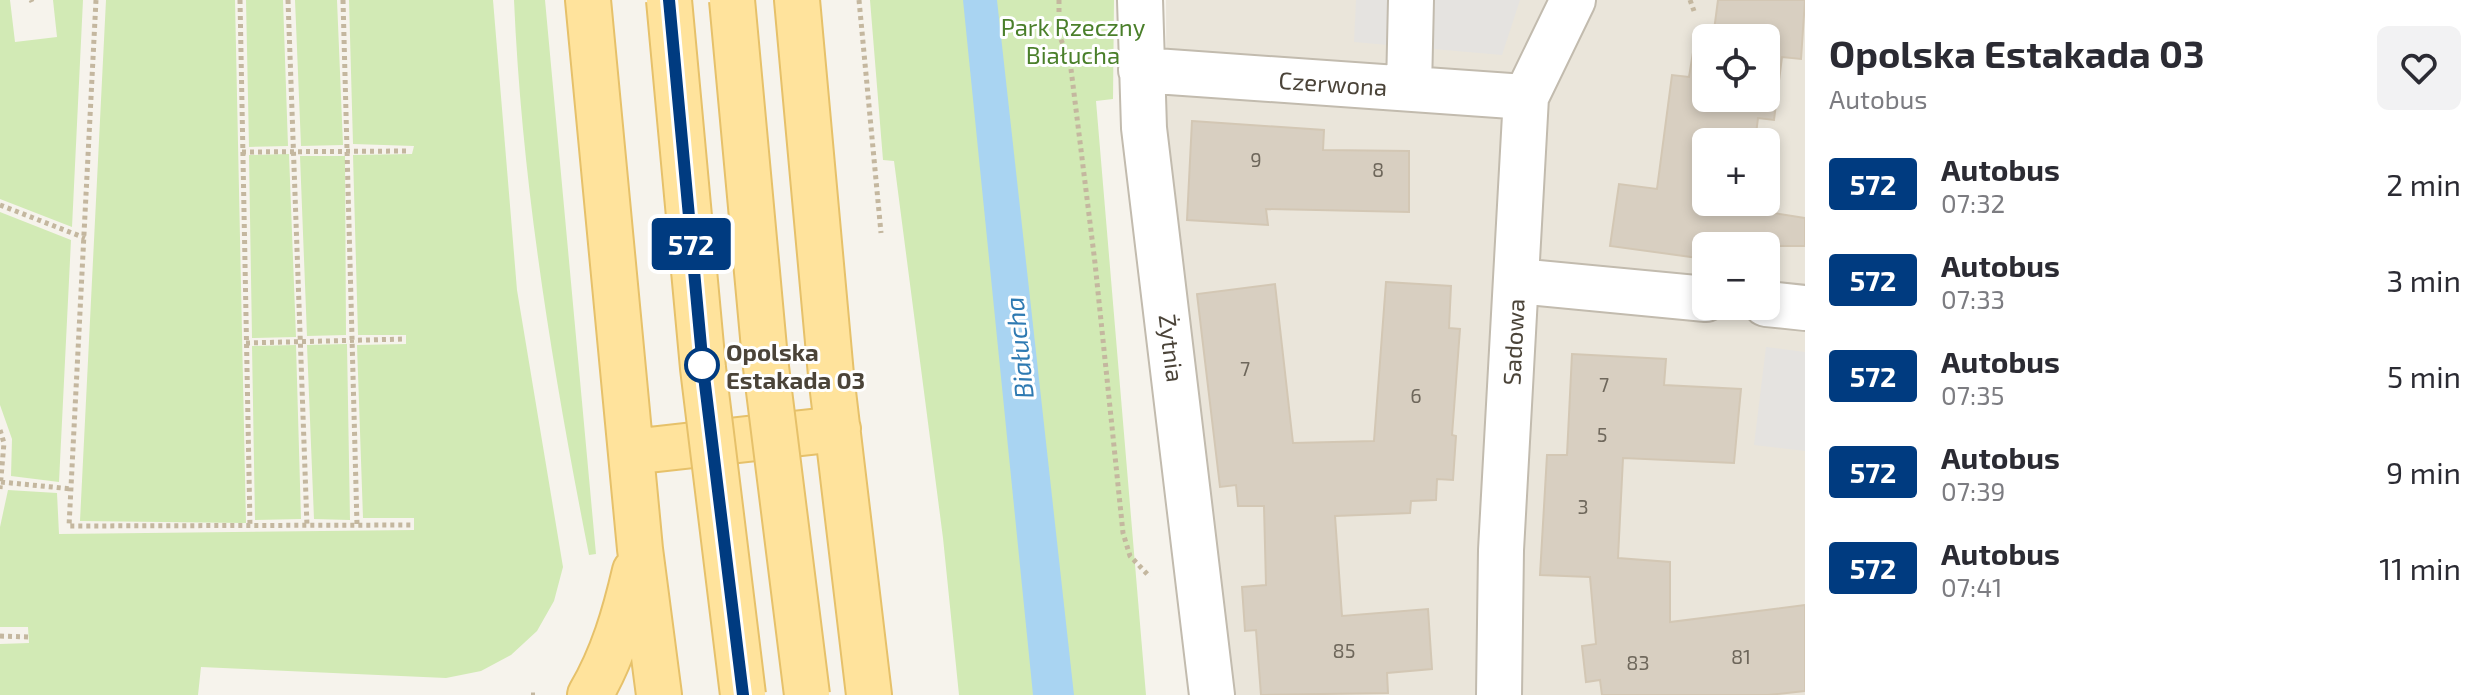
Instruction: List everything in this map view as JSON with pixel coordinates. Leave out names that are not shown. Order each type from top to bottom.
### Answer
[{"type":"main road","points":[[588,0],[640,549],[659,695]]},
{"type":"main road","points":[[669,0],[703,368],[743,695]]},
{"type":"main road","points":[[732,0],[770,403],[807,695]]},
{"type":"main road","points":[[797,0],[838,429],[869,695]]},
{"type":"main road","points":[[631,452],[838,429]]},
{"type":"main road","points":[[590,695],[611,653],[626,610],[640,549]]},
{"type":"street","name":"Żytnia","points":[[1140,0],[1144,128],[1212,695]]},
{"type":"street","points":[[1409,88],[1411,0]]},
{"type":"street","name":"Sadowa","points":[[1499,695],[1501,550],[1526,97],[1573,0]]},
{"type":"street","name":"Czerwona","points":[[1140,65],[1526,97]]},
{"type":"street","points":[[1517,281],[1692,298]]},
{"type":"street","points":[[1780,305],[1805,308]]},
{"type":"path","points":[[96,0],[69,526],[414,525]]},
{"type":"path","points":[[240,0],[250,526]]},
{"type":"path","points":[[288,0],[307,526]]},
{"type":"path","points":[[343,0],[357,525]]},
{"type":"path","points":[[859,0],[881,233]]},
{"type":"path","points":[[1059,0],[1059,35],[1070,61],[1095,263],[1123,533],[1130,556],[1144,573],[1161,583],[1201,591]]},
{"type":"path","points":[[1690,0],[1694,11]]},
{"type":"path","points":[[1070,61],[1140,65]]},
{"type":"path","points":[[242,152],[410,151]]},
{"type":"path","points":[[0,205],[85,238]]},
{"type":"path","points":[[246,343],[405,339]]},
{"type":"path","points":[[0,430],[4,443],[1,486],[72,489]]},
{"type":"path","points":[[0,636],[29,637]]},
{"type":"shaded area","points":[[1166,0],[1805,0],[1805,695],[1230,695],[1167,236]]},
{"type":"shaded area","points":[[1356,0],[1520,0],[1502,55],[1354,42]]},
{"type":"shaded area","points":[[1766,347],[1805,352],[1805,451],[1754,445]]},
{"type":"green space","points":[[0,0],[10,0],[15,42],[57,37],[53,0],[83,0],[72,227],[0,199]]},
{"type":"green space","points":[[106,0],[235,0],[246,523],[80,521]]},
{"type":"green space","points":[[246,0],[283,0],[288,146],[249,147]]},
{"type":"green space","points":[[295,0],[337,0],[343,145],[301,146]]},
{"type":"green space","points":[[349,0],[493,0],[517,290],[563,567],[554,601],[537,631],[511,655],[481,671],[446,678],[201,667],[198,695],[0,695],[0,644],[29,643],[28,627],[0,627],[0,527],[8,490],[57,493],[59,534],[414,530],[414,518],[363,518],[357,345],[406,344],[406,335],[358,335],[353,155],[412,154],[414,146],[353,144]]},
{"type":"green space","points":[[514,0],[545,0],[596,554],[589,555],[541,279],[524,139]]},
{"type":"green space","name":"Park Rzeczny Białucha","points":[[870,0],[1114,0],[1113,99],[1096,101],[1146,695],[959,695],[943,538],[894,161],[883,160]]},
{"type":"green space","points":[[289,154],[296,337],[252,338],[249,155]]},
{"type":"green space","points":[[300,156],[345,156],[346,335],[307,336]]},
{"type":"green space","points":[[0,212],[71,240],[59,482],[11,476],[12,439],[0,405]]},
{"type":"green space","points":[[347,344],[350,520],[314,519],[307,345]]},
{"type":"green space","points":[[296,345],[301,519],[255,520],[252,346]]},
{"type":"water","name":"Białucha","points":[[963,0],[997,0],[1074,695],[1033,695]]},
{"type":"building","points":[[1718,0],[1805,0],[1801,59],[1782,57],[1780,73],[1780,24],[1715,24]]},
{"type":"building","points":[[1692,58],[1692,112],[1775,112],[1774,120],[1758,118],[1757,128],[1692,128],[1692,216],[1780,214],[1805,218],[1805,246],[1780,246],[1780,232],[1692,232],[1692,257],[1610,246],[1619,184],[1657,189],[1672,75],[1689,77]]},
{"type":"building","points":[[1192,121],[1324,130],[1323,150],[1409,151],[1409,212],[1266,209],[1268,225],[1187,220]]},
{"type":"building","points":[[1386,282],[1451,286],[1449,328],[1460,329],[1452,435],[1456,436],[1453,480],[1437,479],[1436,500],[1411,501],[1410,513],[1335,516],[1342,616],[1428,609],[1432,669],[1387,673],[1388,693],[1261,695],[1256,630],[1245,631],[1242,587],[1266,585],[1264,506],[1238,506],[1236,485],[1220,487],[1197,294],[1275,284],[1293,443],[1374,441]]},
{"type":"building","points":[[1572,354],[1666,359],[1664,385],[1741,389],[1734,463],[1623,458],[1618,558],[1670,562],[1670,622],[1805,605],[1805,691],[1768,695],[1602,695],[1600,680],[1586,682],[1582,646],[1596,644],[1590,577],[1540,575],[1547,455],[1567,455]]},
{"type":"bus line","name":"572","points":[[669,0],[703,368],[743,695]]},
{"type":"place","name":"Opolska Estakada 03","points":[[702,365]]}]
